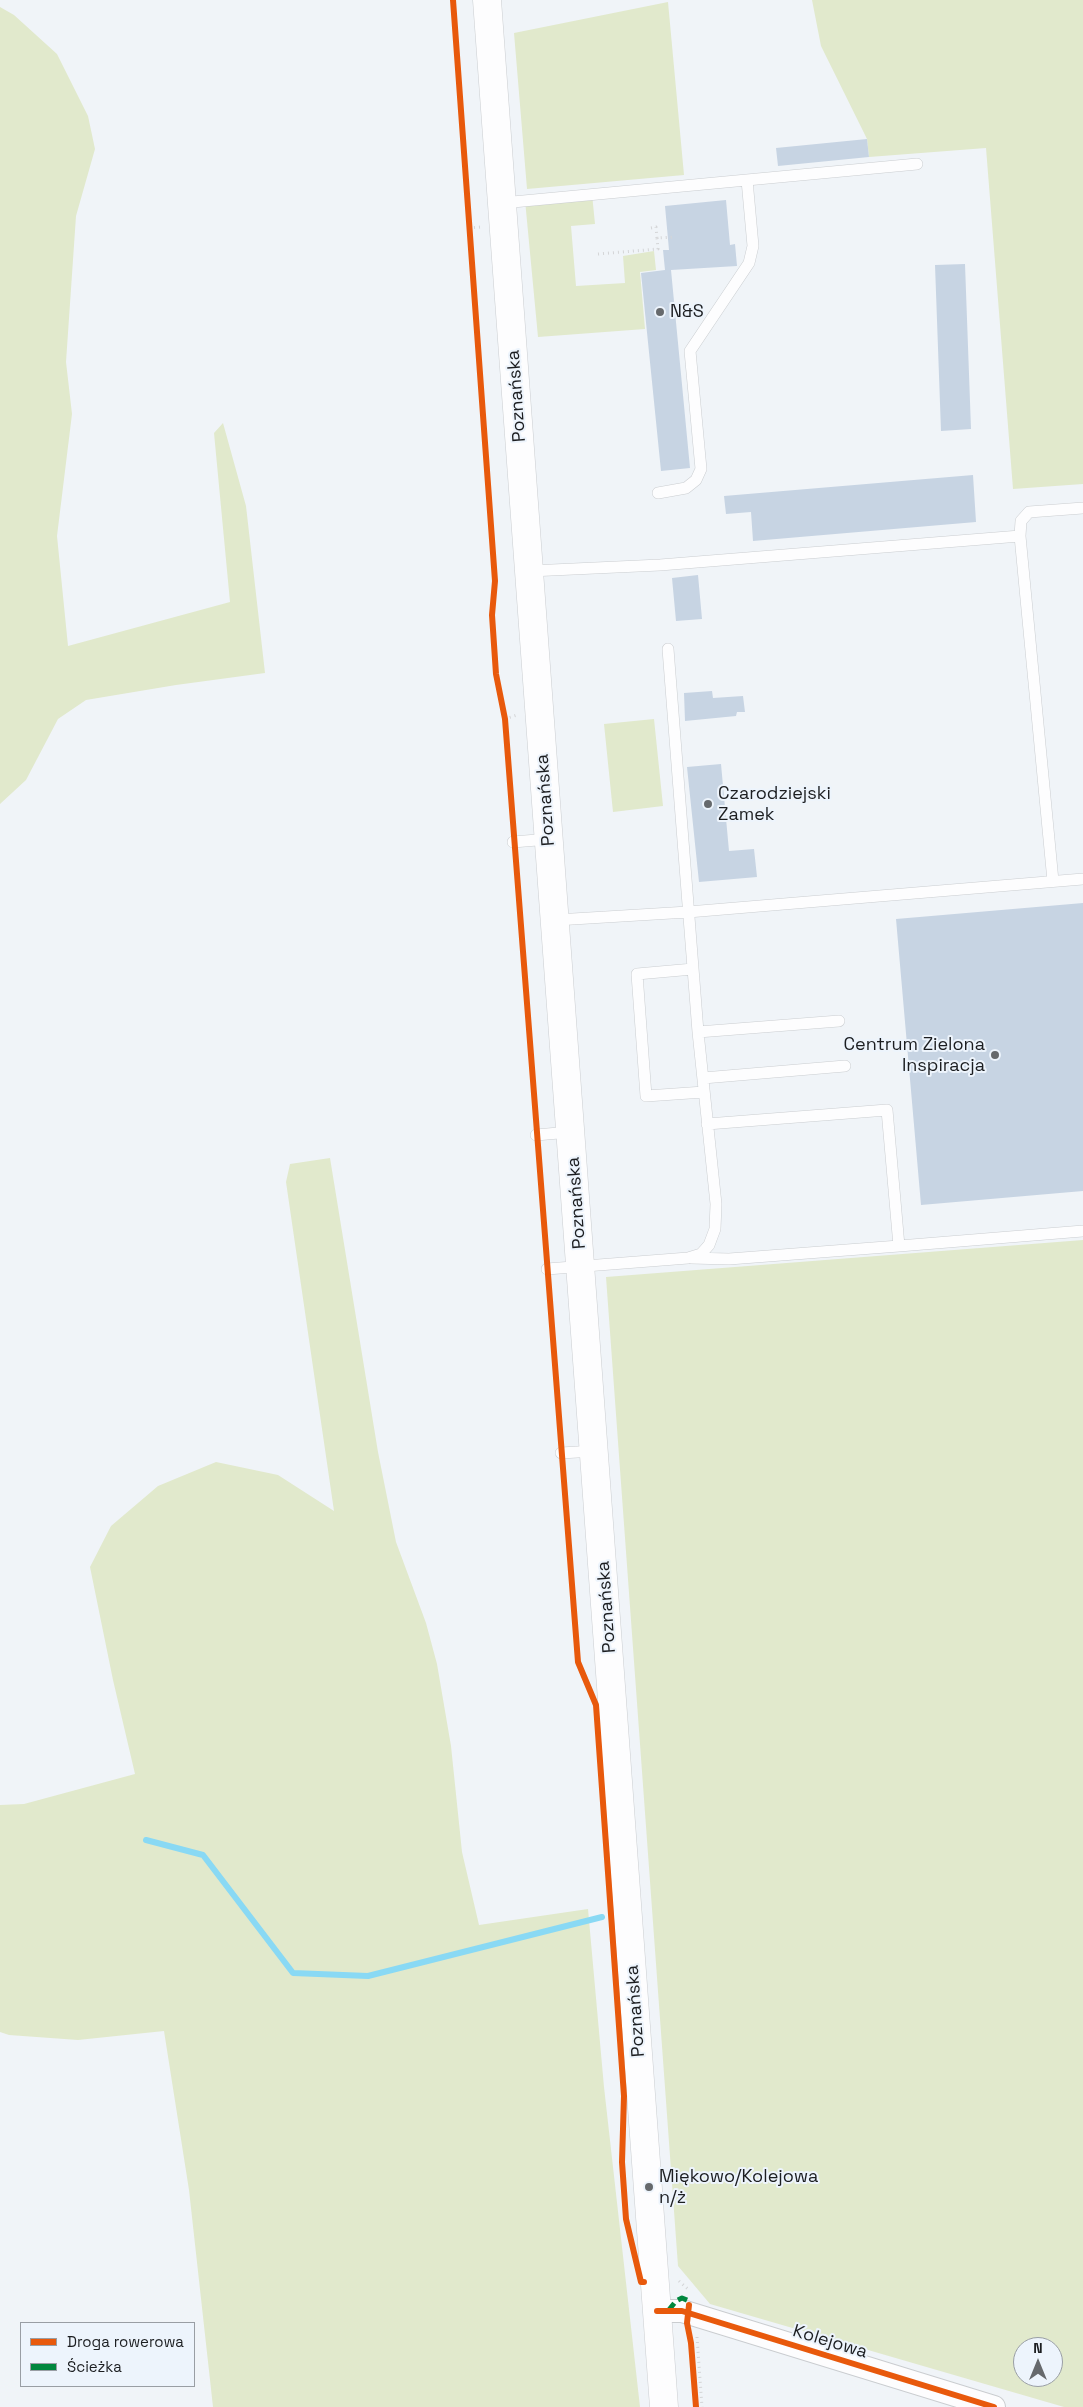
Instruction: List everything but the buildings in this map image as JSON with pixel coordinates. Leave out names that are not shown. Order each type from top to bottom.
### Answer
[{"type":"main road","name":"Poznańska","points":[[487,0],[582,1267],[664,2407]]},
{"type":"street","name":"Kolejowa","points":[[657,2311],[682,2311],[693,2323],[994,2407]]},
{"type":"lane","points":[[502,203],[917,164]]},
{"type":"lane","points":[[658,493],[686,488],[696,480],[701,470],[690,351],[750,262],[753,246],[747,180]]},
{"type":"lane","points":[[1054,881],[1020,536],[1021,521],[1029,512],[1083,508]]},
{"type":"lane","points":[[530,571],[660,565],[1020,536]]},
{"type":"lane","points":[[668,649],[698,1032],[716,1220],[709,1245],[700,1254],[688,1258]]},
{"type":"lane","points":[[513,842],[550,839]]},
{"type":"lane","points":[[556,920],[688,912],[1083,879]]},
{"type":"lane","points":[[693,969],[637,974],[646,1096],[704,1092]]},
{"type":"lane","points":[[698,1032],[839,1021]]},
{"type":"lane","points":[[703,1078],[846,1066]]},
{"type":"lane","points":[[707,1124],[887,1110],[899,1246]]},
{"type":"lane","points":[[536,1135],[572,1132]]},
{"type":"lane","points":[[547,1269],[688,1258],[729,1260],[1083,1232]]},
{"type":"lane","points":[[561,1453],[595,1451]]},
{"type":"path","points":[[598,254],[658,249],[656,227],[651,228]]},
{"type":"path","points":[[657,238],[674,237]]},
{"type":"path","points":[[696,2407],[691,2343],[687,2323],[693,2323],[702,2407]]},
{"type":"green space","points":[[812,0],[1083,0],[1083,484],[1013,489],[986,148],[869,157],[867,139],[821,46]]},
{"type":"green space","points":[[668,2],[684,175],[527,189],[514,33]]},
{"type":"green space","points":[[0,7],[14,15],[57,54],[88,116],[95,149],[76,216],[66,362],[72,414],[57,536],[68,646],[230,602],[214,433],[223,423],[246,506],[265,673],[86,700],[58,719],[26,780],[0,804]]},
{"type":"green space","points":[[592,194],[595,224],[571,226],[576,286],[625,283],[623,256],[654,251],[656,270],[640,272],[645,329],[538,337],[525,200]]},
{"type":"green space","points":[[654,719],[663,806],[613,812],[604,724]]},
{"type":"green space","points":[[330,1158],[378,1452],[396,1542],[426,1623],[437,1664],[451,1746],[462,1852],[479,1925],[588,1909],[604,2087],[640,2407],[213,2407],[189,2190],[164,2031],[78,2040],[9,2035],[0,2032],[0,1805],[24,1804],[135,1774],[113,1680],[90,1567],[111,1526],[158,1486],[216,1462],[278,1475],[334,1511],[286,1182],[290,1164]]},
{"type":"green space","points":[[1083,1240],[1083,2407],[1064,2407],[710,2304],[678,2266],[606,1277]]},
{"type":"waterway","points":[[146,1840],[203,1855],[293,1973],[368,1976],[602,1917]]},
{"type":"marked path","points":[[668,2311],[676,2301],[682,2298],[689,2301],[689,2305]]},
{"type":"cycle path","points":[[453,0],[495,581],[492,615],[496,674],[505,719],[578,1662],[596,1705],[624,2096],[622,2162],[626,2219],[641,2282],[644,2282]]},
{"type":"cycle path","points":[[689,2305],[687,2323],[691,2343],[696,2407]]},
{"type":"cycle path","points":[[657,2311],[682,2311],[994,2407]]},
{"type":"place","name":"N&S","points":[[660,312]]},
{"type":"place","name":"Czarodziejski Zamek","points":[[708,804]]},
{"type":"place","name":"Centrum Zielona Inspiracja","points":[[995,1055]]},
{"type":"place","name":"Miękowo/Kolejowa n/ż","points":[[649,2187]]}]
